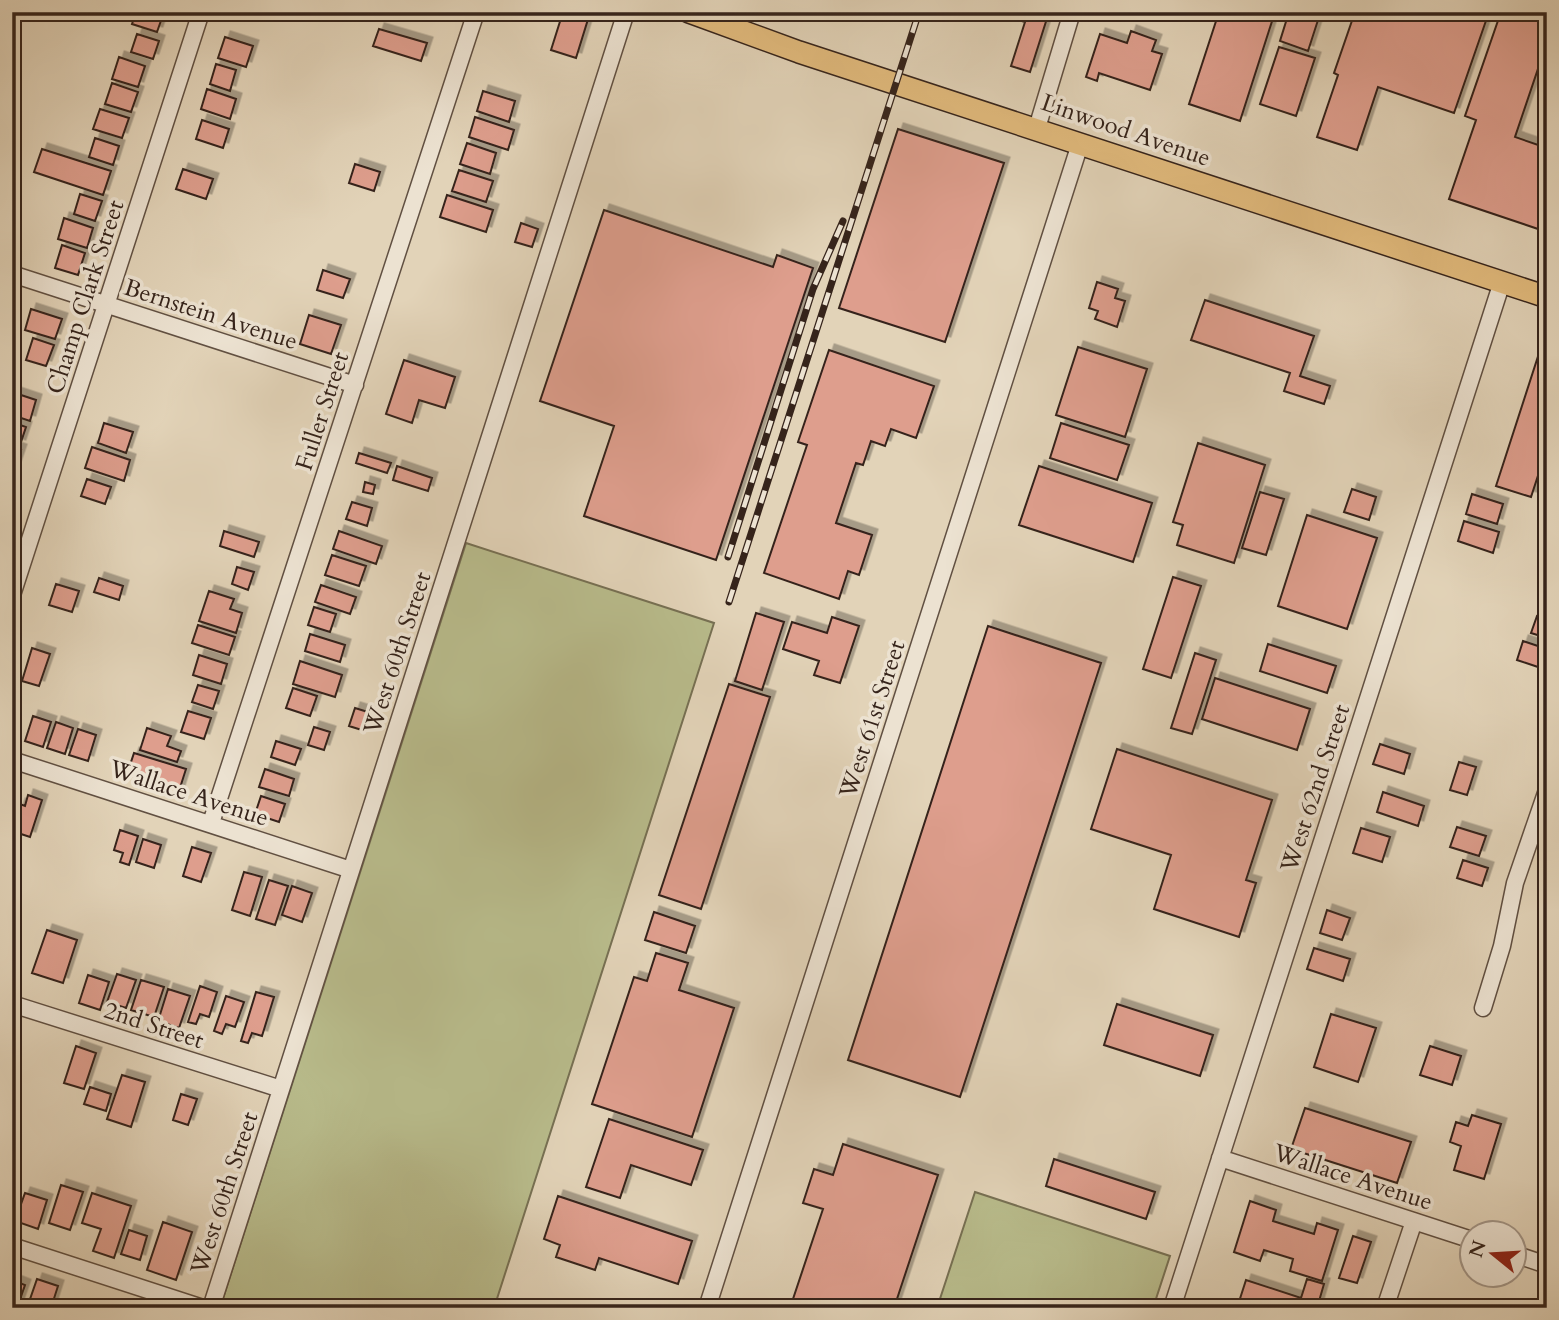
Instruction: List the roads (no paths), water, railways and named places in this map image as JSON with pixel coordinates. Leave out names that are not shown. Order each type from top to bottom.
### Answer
[{"type":"main road","name":"Linwood Avenue","points":[[689,12],[799,52],[1547,297]]},
{"type":"street","name":"Champ Clark Street","points":[[12,595],[201,12]]},
{"type":"street","name":"Fuller Street","points":[[211,823],[476,12]]},
{"type":"street","name":"West 60th Street","points":[[211,1308],[626,12]]},
{"type":"street","points":[[1037,128],[1072,12]]},
{"type":"street","name":"West 61st Street","points":[[708,1308],[1080,144]]},
{"type":"street","name":"Bernstein Avenue","points":[[12,274],[355,385]]},
{"type":"street","name":"West 62nd Street","points":[[1172,1308],[1502,282]]},
{"type":"street","name":"Wallace Avenue","points":[[12,760],[351,870]]},
{"type":"street","points":[[1483,1008],[1502,946],[1516,883],[1547,790]]},
{"type":"street","name":"2nd Street","points":[[12,1004],[281,1089]]},
{"type":"street","name":"Wallace Avenue","points":[[1220,1158],[1458,1235]]},
{"type":"street","points":[[1385,1308],[1414,1221]]},
{"type":"street","points":[[12,1246],[203,1308]]},
{"type":"street","points":[[1528,1259],[1547,1265]]},
{"type":"railway","points":[[729,602],[919,12]]},
{"type":"railway","points":[[728,557],[813,289],[843,221]]}]
